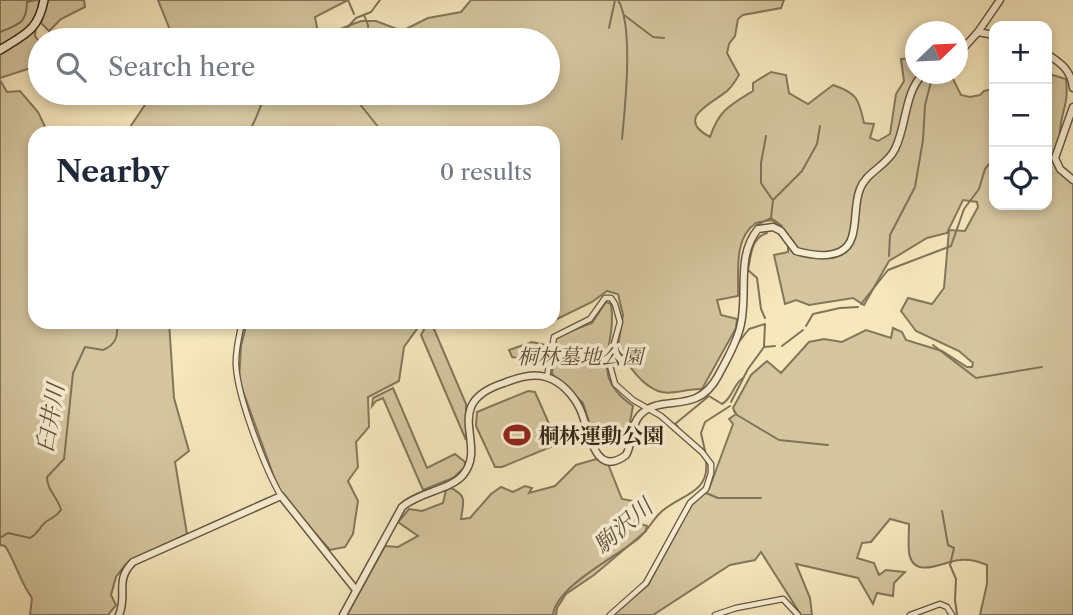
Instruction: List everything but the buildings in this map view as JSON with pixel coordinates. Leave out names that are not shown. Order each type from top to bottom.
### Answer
[{"type":"main road","points":[[33,28],[44,0]]},
{"type":"main road","points":[[0,50],[28,32]]},
{"type":"street","points":[[968,42],[1000,0]]},
{"type":"street","points":[[978,32],[989,34]]},
{"type":"street","points":[[1052,58],[1067,69],[1072,77],[1073,88]]},
{"type":"street","points":[[343,615],[402,508],[418,496],[457,481],[467,470],[470,460],[470,411],[475,399],[489,388],[515,379],[547,377],[564,387],[572,396],[583,416],[593,449],[605,460],[618,460],[626,455],[636,422],[648,409],[658,405],[688,402],[712,385],[741,326],[747,248],[758,229],[773,227],[781,231],[796,251],[803,253],[834,254],[849,244],[859,190],[864,180],[889,160],[895,150],[917,84]]},
{"type":"street","points":[[1073,107],[1055,158],[1060,169],[1073,180]]},
{"type":"street","points":[[547,377],[554,337],[590,319],[601,302],[605,298],[611,298],[620,322],[609,362],[611,375],[622,393],[661,416],[707,457],[711,464],[710,481],[706,489],[690,503],[646,583],[610,615]]},
{"type":"street","points":[[241,329],[236,355],[239,388],[272,482],[356,590]]},
{"type":"street","points":[[119,615],[122,607],[122,576],[133,562],[281,496]]},
{"type":"street","points":[[715,615],[783,599],[798,615]]},
{"type":"street","points":[[910,615],[940,604],[947,607],[952,615]]},
{"type":"green space","points":[[0,0],[39,0],[36,28],[28,28],[28,69],[0,78]]},
{"type":"green space","points":[[48,0],[84,0],[85,7],[61,19],[52,28],[46,28],[41,23]]},
{"type":"green space","points":[[158,0],[348,0],[315,17],[317,28],[169,28]]},
{"type":"green space","points":[[471,0],[784,0],[781,8],[743,15],[738,19],[735,36],[727,53],[739,75],[729,89],[696,116],[695,123],[699,130],[710,137],[717,120],[726,109],[753,91],[753,83],[771,72],[786,75],[789,93],[808,104],[833,85],[852,94],[856,98],[864,123],[874,124],[870,138],[878,141],[890,134],[896,94],[904,81],[901,59],[905,59],[905,84],[956,84],[961,95],[970,97],[989,90],[989,210],[1052,210],[1052,75],[1066,79],[1066,101],[1056,165],[1073,180],[1073,615],[980,615],[987,584],[987,565],[964,560],[923,568],[916,566],[909,552],[909,524],[890,519],[871,542],[862,543],[857,558],[874,563],[879,575],[886,570],[905,572],[894,583],[893,596],[877,593],[873,604],[858,578],[796,564],[810,598],[812,615],[801,615],[761,552],[755,560],[730,565],[653,615],[613,615],[648,585],[692,504],[709,489],[733,424],[729,419],[736,414],[733,408],[751,375],[767,361],[781,373],[809,342],[824,339],[842,342],[866,330],[891,338],[893,328],[902,332],[906,340],[942,351],[967,367],[972,367],[973,363],[959,351],[916,331],[901,311],[908,298],[932,304],[944,288],[949,230],[965,231],[978,207],[977,202],[963,200],[947,233],[927,238],[889,261],[864,305],[853,298],[809,305],[796,300],[785,304],[774,255],[788,252],[788,235],[772,220],[756,223],[744,237],[740,247],[738,296],[717,300],[721,315],[737,319],[736,328],[702,389],[663,392],[651,388],[640,378],[618,346],[623,315],[618,294],[607,291],[592,302],[560,318],[560,126],[131,126],[145,105],[560,105],[560,28],[408,28],[428,18],[461,12]]},
{"type":"green space","points":[[361,21],[376,21],[394,28],[343,28]]},
{"type":"green space","points":[[0,80],[7,92],[20,91],[28,100],[28,105],[32,105],[38,112],[45,126],[28,126],[28,329],[169,329],[174,398],[189,451],[175,462],[187,534],[126,564],[116,577],[111,595],[116,605],[108,615],[30,615],[32,598],[5,546],[0,545]]},
{"type":"green space","name":"桐林墓地公園","points":[[606,302],[611,304],[612,320],[607,371],[619,394],[633,406],[626,443],[595,441],[583,403],[552,374],[555,341],[558,336],[592,323]]},
{"type":"green space","points":[[245,329],[417,329],[404,347],[399,381],[368,397],[369,427],[356,442],[358,467],[348,481],[358,501],[353,534],[345,547],[330,550],[283,497],[239,380],[241,346]]},
{"type":"green space","points":[[424,329],[434,329],[466,404],[466,440],[421,335]]},
{"type":"green space","points":[[532,342],[546,345],[545,364],[512,357],[509,350]]},
{"type":"green space","points":[[393,388],[427,468],[455,454],[465,462],[465,467],[453,478],[423,490],[383,398],[372,406],[373,398]]},
{"type":"green space","name":"桐林運動公園","points":[[528,391],[535,392],[558,444],[502,467],[495,467],[476,426],[477,412]]},
{"type":"green space","points":[[596,459],[608,464],[622,499],[642,503],[632,515],[638,523],[647,526],[646,531],[594,575],[566,594],[557,608],[556,615],[347,615],[385,546],[398,547],[418,536],[398,522],[409,509],[422,511],[443,503],[446,490],[451,488],[462,497],[461,519],[470,518],[491,494],[501,487],[513,492],[525,486],[532,488],[529,493],[555,486],[576,465]]},
{"type":"waterway","points":[[0,32],[21,22],[26,14],[27,0]]},
{"type":"waterway","points":[[27,2],[36,0]]},
{"type":"waterway","points":[[348,0],[354,14]]},
{"type":"waterway","name":"臼井川","points":[[347,28],[356,18],[371,12],[380,0]]},
{"type":"waterway","points":[[609,28],[615,0]]},
{"type":"waterway","points":[[618,0],[623,12],[627,47],[622,139]]},
{"type":"waterway","points":[[364,15],[368,28]]},
{"type":"waterway","points":[[624,15],[653,37],[664,38]]},
{"type":"waterway","points":[[889,256],[890,235],[915,187],[923,140],[925,105],[930,84]]},
{"type":"waterway","name":"臼井川","points":[[252,126],[261,105]]},
{"type":"waterway","points":[[361,105],[377,126]]},
{"type":"waterway","points":[[771,218],[773,200],[802,171],[817,144],[820,126]]},
{"type":"waterway","points":[[766,136],[761,163],[761,183],[772,199]]},
{"type":"waterway","name":"駒沢川","points":[[861,304],[888,270],[951,246],[964,209],[979,189],[989,164]]},
{"type":"waterway","points":[[757,225],[771,218],[782,226]]},
{"type":"waterway","points":[[765,318],[761,309],[757,278],[748,270],[755,243],[767,233]]},
{"type":"waterway","name":"駒沢川","points":[[806,326],[813,314],[858,307]]},
{"type":"waterway","points":[[738,343],[749,329],[765,324],[764,346]]},
{"type":"waterway","name":"臼井川","points":[[0,538],[8,533],[30,538],[61,510],[47,477],[64,459],[73,373],[85,347],[103,350],[107,348],[114,342],[117,329]]},
{"type":"waterway","name":"駒沢川","points":[[782,346],[803,330]]},
{"type":"waterway","points":[[933,345],[976,378],[1042,367]]},
{"type":"waterway","name":"駒沢川","points":[[731,402],[748,369],[764,347],[775,346]]},
{"type":"waterway","points":[[678,427],[675,424],[709,396],[722,404],[726,401],[743,378]]},
{"type":"waterway","name":"駒沢川","points":[[705,451],[701,433],[705,422],[730,406]]},
{"type":"waterway","points":[[734,411],[779,440],[828,445]]},
{"type":"waterway","name":"駒沢川","points":[[553,615],[557,604],[576,583],[639,538],[660,513],[698,487],[706,473],[706,462]]},
{"type":"waterway","points":[[706,493],[718,498],[761,498]]},
{"type":"waterway","points":[[942,511],[948,545],[954,548],[950,565],[956,579],[957,615]]},
{"type":"place","name":"桐林運動公園","points":[[517,435]]}]
